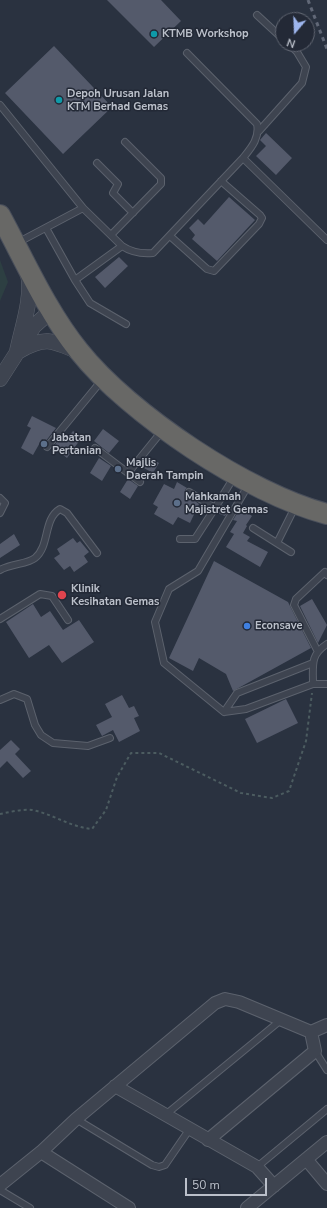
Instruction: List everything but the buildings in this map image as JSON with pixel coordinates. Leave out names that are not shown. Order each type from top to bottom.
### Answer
[{"type":"highway","points":[[0,215],[51,311],[79,352],[104,378],[134,405],[200,453],[243,478],[296,504],[327,514]]},
{"type":"street","points":[[17,352],[30,291],[28,268]]},
{"type":"street","points":[[0,379],[34,326],[51,311]]},
{"type":"street","points":[[17,352],[35,342],[42,341],[52,341],[79,352]]},
{"type":"street","points":[[0,1185],[41,1152],[76,1119],[215,1003],[225,999],[239,1002],[311,1032],[327,1025]]},
{"type":"street","points":[[208,1140],[315,1051],[311,1032]]},
{"type":"street","points":[[115,1086],[164,1116],[257,1167],[274,1186]]},
{"type":"street","points":[[247,1208],[327,1142]]},
{"type":"street","points":[[41,1152],[129,1208]]},
{"type":"street","points":[[306,1159],[327,1184]]},
{"type":"lane","points":[[257,15],[275,32]]},
{"type":"lane","points":[[0,105],[83,208],[122,246],[128,250],[146,254],[153,253],[243,158],[254,144],[259,131],[302,83],[306,67],[298,52]]},
{"type":"lane","points":[[187,54],[257,124],[259,131]]},
{"type":"lane","points":[[111,235],[161,184],[161,178],[125,142]]},
{"type":"lane","points":[[243,158],[327,240]]},
{"type":"lane","points":[[97,163],[118,184],[113,193],[133,212]]},
{"type":"lane","points":[[170,236],[207,269],[214,271],[259,224],[262,218],[260,215],[221,181]]},
{"type":"lane","points":[[15,244],[83,208]]},
{"type":"lane","points":[[46,228],[75,280],[90,303],[126,324]]},
{"type":"lane","points":[[75,280],[122,246]]},
{"type":"lane","points":[[47,447],[104,378]]},
{"type":"lane","points":[[128,473],[164,428]]},
{"type":"lane","points":[[94,448],[140,482]]},
{"type":"lane","points":[[180,539],[195,539],[215,508],[243,478]]},
{"type":"lane","points":[[243,478],[198,571],[168,589],[155,622],[164,663],[224,712],[246,709],[313,684],[327,684]]},
{"type":"lane","points":[[189,492],[215,508]]},
{"type":"lane","points":[[0,498],[5,503],[0,513]]},
{"type":"lane","points":[[277,543],[296,504]]},
{"type":"lane","points":[[0,570],[35,558],[42,548],[51,518],[55,512],[60,509],[67,513],[97,553]]},
{"type":"lane","points":[[253,528],[291,552]]},
{"type":"lane","points":[[317,650],[294,605],[296,599],[324,572],[327,575]]},
{"type":"lane","points":[[0,620],[40,594],[52,596],[68,620]]},
{"type":"lane","points":[[313,684],[313,662],[317,650],[327,644]]},
{"type":"lane","points":[[224,712],[237,693],[313,662]]},
{"type":"lane","points":[[0,700],[14,694],[27,700],[35,725],[41,735],[53,743],[88,746],[110,738]]},
{"type":"lane","points":[[164,1116],[281,1020]]},
{"type":"lane","points":[[315,1051],[327,1070]]},
{"type":"lane","points":[[257,1167],[327,1109]]},
{"type":"lane","points":[[76,1119],[152,1165],[159,1167],[165,1166],[190,1130]]},
{"type":"lane","points":[[0,1190],[30,1208]]},
{"type":"path","points":[[0,814],[30,810],[50,815],[79,828],[92,829],[106,810],[117,776],[131,754],[159,753],[241,793],[272,798],[289,791],[306,741],[313,684]]},
{"type":"shaded area","points":[[0,260],[8,282],[0,301]]},
{"type":"railway","points":[[308,0],[327,49]]},
{"type":"place","name":"KTMB Workshop","points":[[154,34]]},
{"type":"place","name":"Depoh Urusan Jalan KTM Berhad Gemas","points":[[59,100]]},
{"type":"place","name":"Jabatan Pertanian","points":[[44,444]]},
{"type":"place","name":"Majlis Daerah Tampin","points":[[118,469]]},
{"type":"place","name":"Mahkamah Majistret Gemas","points":[[177,503]]},
{"type":"place","name":"Klinik Kesihatan Gemas","points":[[62,595]]},
{"type":"place","name":"Econsave","points":[[247,626]]}]
